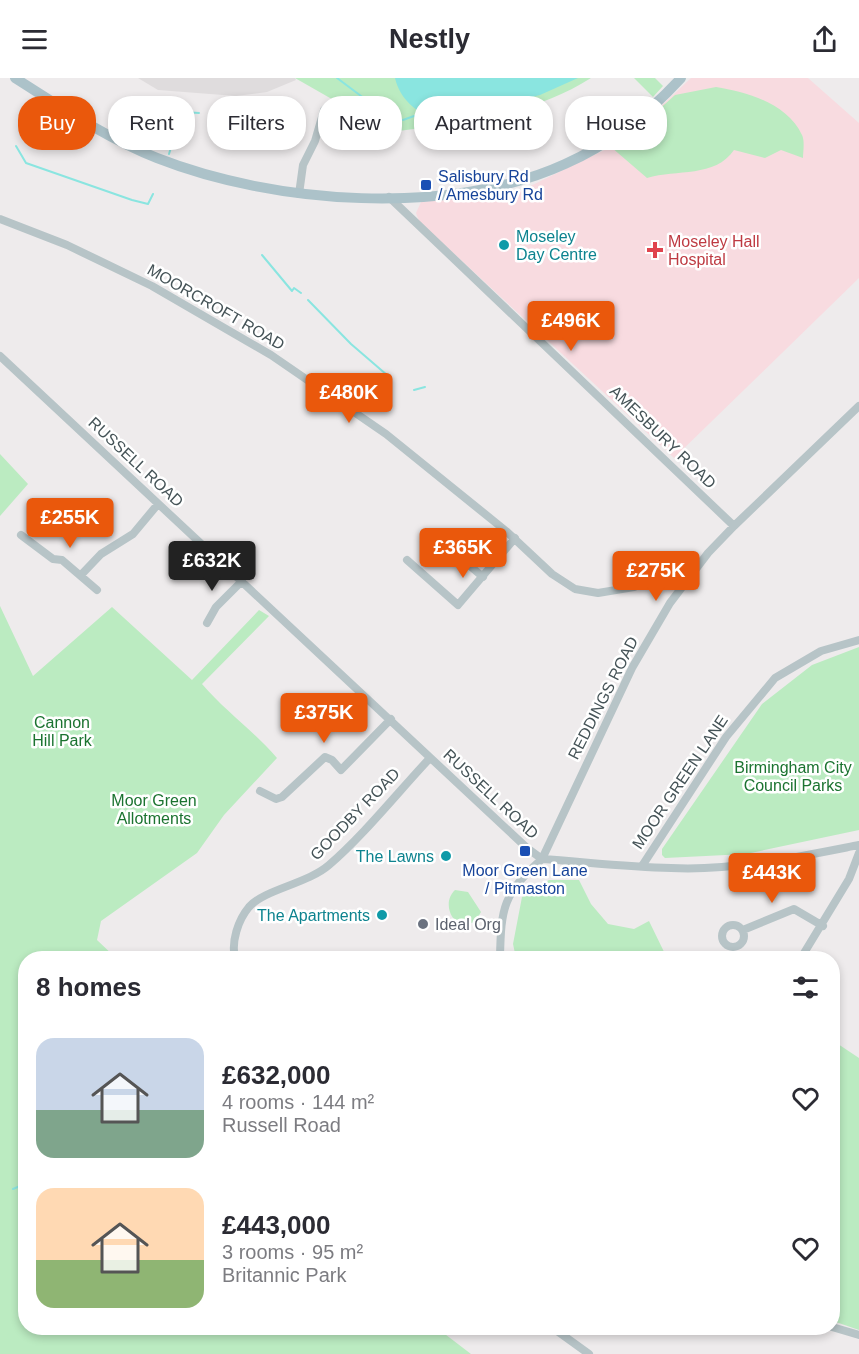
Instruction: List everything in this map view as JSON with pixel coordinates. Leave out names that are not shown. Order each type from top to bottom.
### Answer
[{"type":"main road","points":[[15,78],[103,132],[155,157],[223,179],[299,194],[389,197],[441,195],[498,186],[564,165],[625,129],[648,112],[681,78]]},
{"type":"street","points":[[299,194],[303,165],[318,131]]},
{"type":"street","name":"AMESBURY ROAD","points":[[389,197],[734,526]]},
{"type":"street","name":"MOORCROFT ROAD","points":[[0,219],[67,245],[152,286],[261,349],[386,434],[515,538],[552,574],[575,588],[597,593],[634,587],[673,572],[690,577]]},
{"type":"street","name":"RUSSELL ROAD","points":[[0,356],[430,758],[542,859]]},
{"type":"street","name":"REDDINGS ROAD","points":[[542,859],[632,668],[670,603],[734,526],[859,406]]},
{"type":"street","points":[[81,575],[101,554],[133,534],[158,504]]},
{"type":"street","points":[[21,536],[53,559],[62,560],[97,590]]},
{"type":"street","points":[[407,560],[458,605],[515,538]]},
{"type":"street","points":[[441,541],[483,577]]},
{"type":"street","points":[[207,623],[216,607],[242,581]]},
{"type":"street","name":"MOOR GREEN LANE","points":[[542,859],[642,866],[726,737],[775,678],[821,651],[859,640]]},
{"type":"street","points":[[260,791],[276,799],[282,797],[325,757],[332,760],[341,770],[390,719]]},
{"type":"street","name":"GOODBY ROAD","points":[[236,951],[238,925],[251,905],[262,897],[298,884],[330,864],[430,758]]},
{"type":"street","points":[[642,866],[672,868],[752,863],[859,845]]},
{"type":"street","points":[[805,951],[849,879],[859,853]]},
{"type":"street","points":[[500,951],[501,915],[509,895],[519,879],[542,859]]},
{"type":"street","points":[[743,930],[794,909],[799,912],[805,910],[822,925]]},
{"type":"street","points":[[840,1329],[859,1335]]},
{"type":"street","points":[[563,1335],[589,1354]]},
{"type":"shaded area","points":[[138,78],[295,78],[296,80],[267,92],[236,96],[158,90]]},
{"type":"shaded area","name":"Moseley Hall Hospital","points":[[691,78],[808,78],[859,123],[859,278],[674,458],[419,221],[416,213],[421,202],[520,191],[604,150],[667,150],[667,101]]},
{"type":"green space","points":[[295,78],[591,78],[553,97],[414,96],[414,129],[402,130],[402,96],[326,96]]},
{"type":"green space","points":[[634,78],[655,78],[663,86],[652,96]]},
{"type":"green space","points":[[716,87],[765,101],[787,115],[795,124],[804,143],[803,158],[781,150],[765,158],[734,150],[726,159],[706,169],[647,178],[614,150],[667,150],[667,102],[675,95]]},
{"type":"green space","points":[[0,454],[28,484],[0,516]]},
{"type":"green space","points":[[0,606],[33,676],[112,607],[192,680],[259,610],[269,616],[202,684],[277,758],[224,815],[197,853],[101,921],[97,940],[109,951],[18,951],[18,1335],[446,1335],[471,1354],[0,1354]]},
{"type":"green space","name":"Birmingham City Council Parks","points":[[859,647],[859,830],[746,854],[665,858],[662,855],[662,849],[762,704],[812,665]]},
{"type":"green space","points":[[549,880],[579,880],[591,904],[608,924],[634,929],[649,921],[664,951],[514,951],[513,944],[522,897]]},
{"type":"green space","points":[[455,890],[468,892],[481,912],[475,922],[463,925],[454,919],[449,909],[449,899]]},
{"type":"green space","points":[[840,1045],[859,1058],[859,1330],[840,1323]]},
{"type":"water","points":[[395,78],[578,78],[536,96],[414,96],[414,107],[405,99]]},
{"type":"waterway","points":[[337,78],[361,96]]},
{"type":"waterway","points":[[169,154],[184,112],[199,113]]},
{"type":"waterway","points":[[403,120],[414,116]]},
{"type":"waterway","points":[[16,146],[26,163],[148,204],[153,194]]},
{"type":"waterway","points":[[262,255],[292,291],[294,288],[301,293]]},
{"type":"waterway","points":[[308,300],[351,344],[387,375]]},
{"type":"waterway","points":[[414,390],[425,387]]},
{"type":"waterway","points":[[13,1189],[18,1187]]},
{"type":"place","name":"Salisbury Rd / Amesbury Rd","points":[[426,185]]},
{"type":"place","name":"Moseley Day Centre","points":[[504,245]]},
{"type":"place","name":"Moseley Hall Hospital","points":[[655,250]]},
{"type":"place","name":"Moor Green Lane / Pitmaston","points":[[525,851]]},
{"type":"place","name":"The Lawns","points":[[446,856]]},
{"type":"place","name":"The Apartments","points":[[382,915]]},
{"type":"place","name":"Ideal Org","points":[[423,924]]},
{"type":"park label","name":"Cannon Hill Park","points":[[62,731]]},
{"type":"park label","name":"Moor Green Allotments","points":[[154,809]]}]
